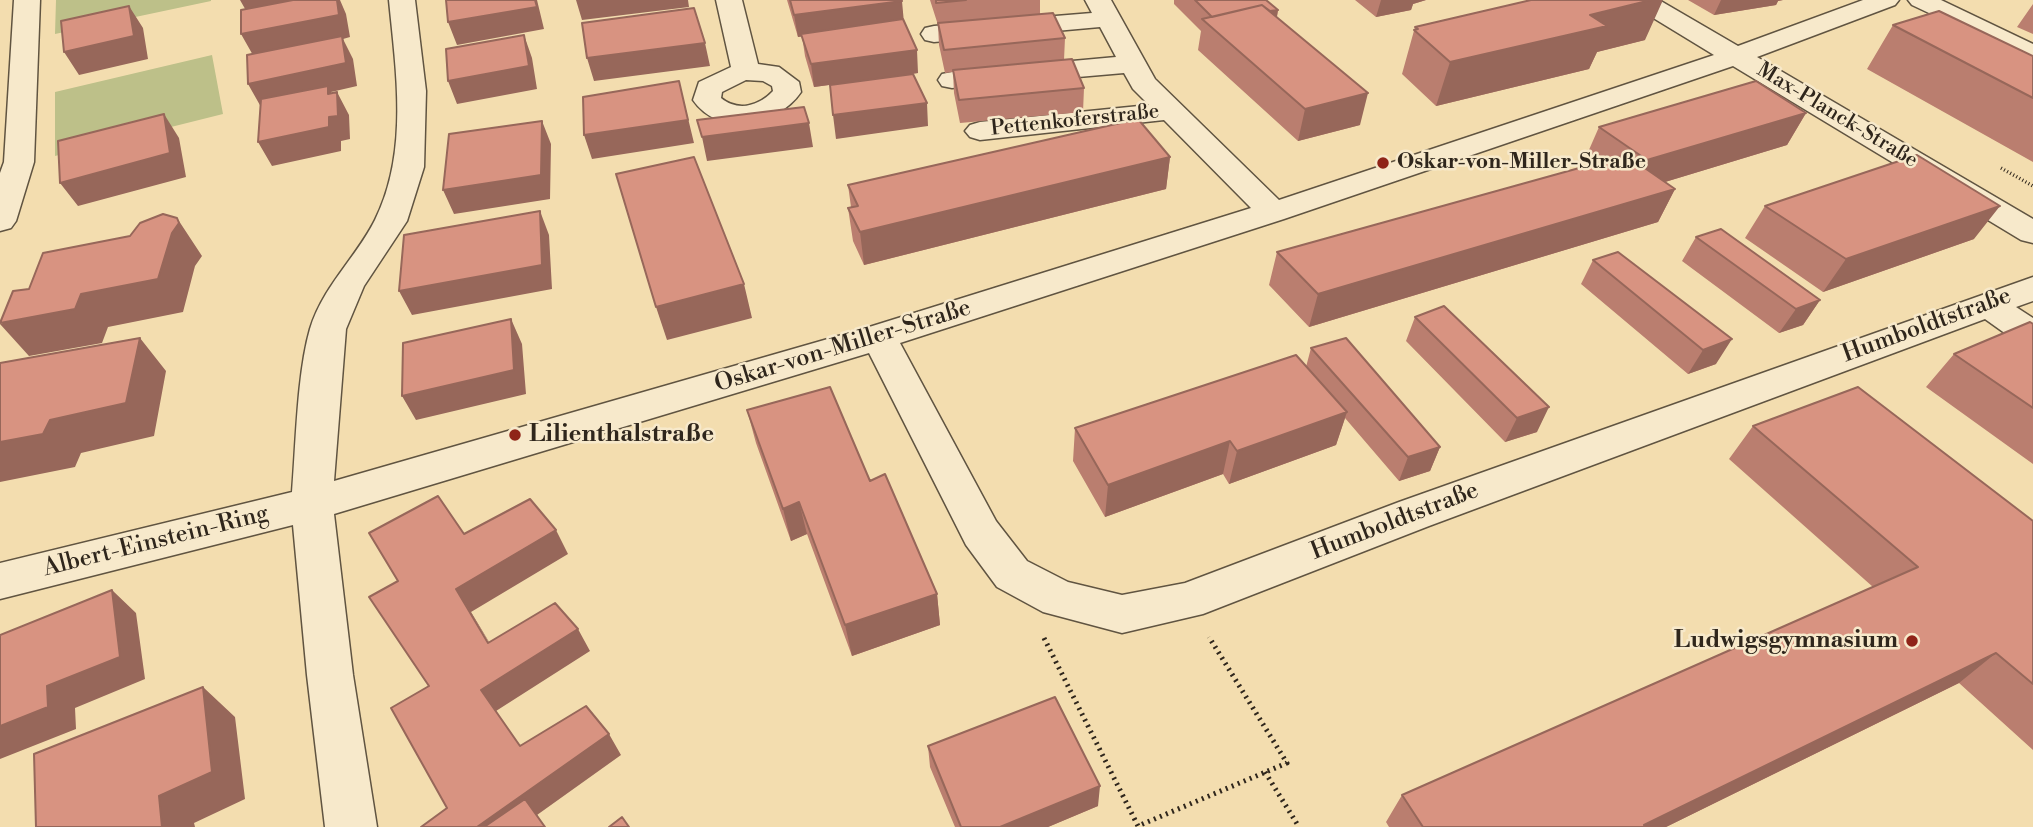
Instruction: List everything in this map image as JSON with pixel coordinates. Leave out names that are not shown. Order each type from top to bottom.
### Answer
[{"type":"street","points":[[0,221],[19,162],[27,0]]},
{"type":"street","points":[[351,827],[330,675],[312,504],[319,398],[328,329],[346,285],[391,221],[409,167],[412,91],[404,0]]},
{"type":"street","points":[[729,0],[747,72]]},
{"type":"street","name":"Max-Planck-Straße","points":[[1641,0],[2033,233]]},
{"type":"street","name":"Oskar-von-Miller-Straße","points":[[312,504],[879,337],[1273,212],[1735,56],[1886,0]]},
{"type":"street","points":[[1921,0],[2033,54]]},
{"type":"street","name":"Pettenkoferstraße","points":[[934,34],[1103,9],[1143,83],[1273,212]]},
{"type":"street","points":[[952,80],[1133,64]]},
{"type":"street","name":"Pettenkoferstraße","points":[[980,131],[1170,111]]},
{"type":"street","name":"Humboldtstraße","points":[[879,337],[981,533],[1012,574],[1059,600],[1122,614],[1187,601],[1413,514],[2033,288]]},
{"type":"street","points":[[1988,304],[2033,335]]},
{"type":"street","name":"Albert-Einstein-Ring","points":[[0,581],[312,504]]},
{"type":"path","points":[[1059,600],[1039,629],[1138,826],[1287,763],[1187,601]]},
{"type":"path","points":[[1265,772],[1299,827]]},
{"type":"green space","points":[[56,0],[211,0],[211,1],[55,34]]},
{"type":"green space","points":[[212,55],[223,114],[55,156],[55,92]]},
{"type":"building","points":[[293,0],[337,0],[339,15],[241,34],[241,10]]},
{"type":"building","points":[[446,0],[535,0],[537,7],[448,22]]},
{"type":"building","points":[[790,0],[901,0],[902,1],[794,15]]},
{"type":"building","points":[[936,0],[966,0],[936,3]]},
{"type":"building","points":[[1195,0],[1266,0],[1278,10],[1270,11],[1262,5],[1212,17]]},
{"type":"building","points":[[1531,0],[1651,0],[1590,15],[1607,26],[1450,62],[1414,30],[1418,29],[1415,27]]},
{"type":"building","points":[[1262,5],[1368,93],[1305,109],[1202,19]]},
{"type":"building","points":[[129,6],[134,36],[64,52],[61,21]]},
{"type":"building","points":[[694,8],[705,43],[587,58],[582,23]]},
{"type":"building","points":[[1939,11],[2033,56],[2033,98],[1893,25]]},
{"type":"building","points":[[1053,13],[1065,38],[944,50],[938,23]]},
{"type":"building","points":[[903,19],[917,50],[811,64],[801,34]]},
{"type":"building","points":[[524,35],[529,66],[448,81],[446,49]]},
{"type":"building","points":[[342,36],[346,63],[248,84],[247,55]]},
{"type":"building","points":[[1072,59],[1084,88],[959,100],[953,70]]},
{"type":"building","points":[[913,74],[927,103],[833,115],[830,85]]},
{"type":"building","points":[[679,81],[688,120],[584,135],[583,97]]},
{"type":"building","points":[[1756,81],[1806,113],[1647,160],[1599,127]]},
{"type":"building","points":[[328,86],[328,94],[337,92],[338,116],[329,117],[329,127],[258,142],[261,99]]},
{"type":"building","points":[[804,107],[809,123],[702,137],[697,120]]},
{"type":"building","points":[[164,114],[170,153],[60,183],[58,141]]},
{"type":"building","points":[[1138,119],[1170,157],[860,232],[848,208],[858,206],[848,185]]},
{"type":"building","points":[[542,121],[541,175],[443,190],[449,134]]},
{"type":"building","points":[[1626,155],[1675,189],[1318,294],[1277,252]]},
{"type":"building","points":[[1917,155],[2000,206],[1846,259],[1765,206]]},
{"type":"building","points":[[694,157],[744,284],[656,307],[616,174]]},
{"type":"building","points":[[540,211],[542,265],[399,291],[404,235]]},
{"type":"building","points":[[163,214],[177,218],[179,223],[172,233],[158,279],[81,294],[75,309],[0,323],[13,291],[29,289],[43,253],[130,236],[140,223]]},
{"type":"building","points":[[1721,229],[1820,300],[1796,309],[1696,237]]},
{"type":"building","points":[[1618,252],[1732,339],[1703,350],[1593,260]]},
{"type":"building","points":[[1444,306],[1549,407],[1517,418],[1415,317]]},
{"type":"building","points":[[511,319],[514,370],[402,396],[403,343]]},
{"type":"building","points":[[2030,322],[2033,324],[2033,408],[1954,354]]},
{"type":"building","points":[[140,338],[126,403],[50,420],[43,434],[0,442],[0,363]]},
{"type":"building","points":[[1346,338],[1440,447],[1408,457],[1311,348]]},
{"type":"building","points":[[1296,355],[1347,412],[1237,451],[1230,441],[1108,485],[1075,428]]},
{"type":"building","points":[[830,387],[870,481],[885,474],[937,594],[845,625],[799,502],[783,509],[747,410]]},
{"type":"building","name":"Ludwigsgymnasium","points":[[1858,387],[2033,521],[2033,684],[1996,653],[1644,825],[1646,827],[1423,827],[1402,795],[1918,567],[1753,426]]},
{"type":"building","points":[[438,496],[464,534],[530,499],[556,530],[456,589],[488,643],[555,603],[578,629],[481,690],[520,746],[586,706],[609,734],[477,827],[421,827],[447,808],[391,708],[429,686],[369,597],[398,581],[369,533]]},
{"type":"building","points":[[112,590],[120,657],[47,686],[48,707],[0,726],[0,635]]},
{"type":"building","points":[[203,687],[212,772],[159,796],[162,827],[36,827],[34,754]]},
{"type":"building","points":[[1055,697],[1100,786],[1000,827],[961,827],[928,746]]},
{"type":"building","points":[[525,799],[545,827],[484,827]]},
{"type":"building","points":[[622,817],[629,827],[609,827]]},
{"type":"place","name":"Oskar-von-Miller-Straße","points":[[1383,163]]},
{"type":"place","name":"Lilienthalstraße","points":[[515,435]]},
{"type":"place","name":"Ludwigsgymnasium","points":[[1912,641]]}]
